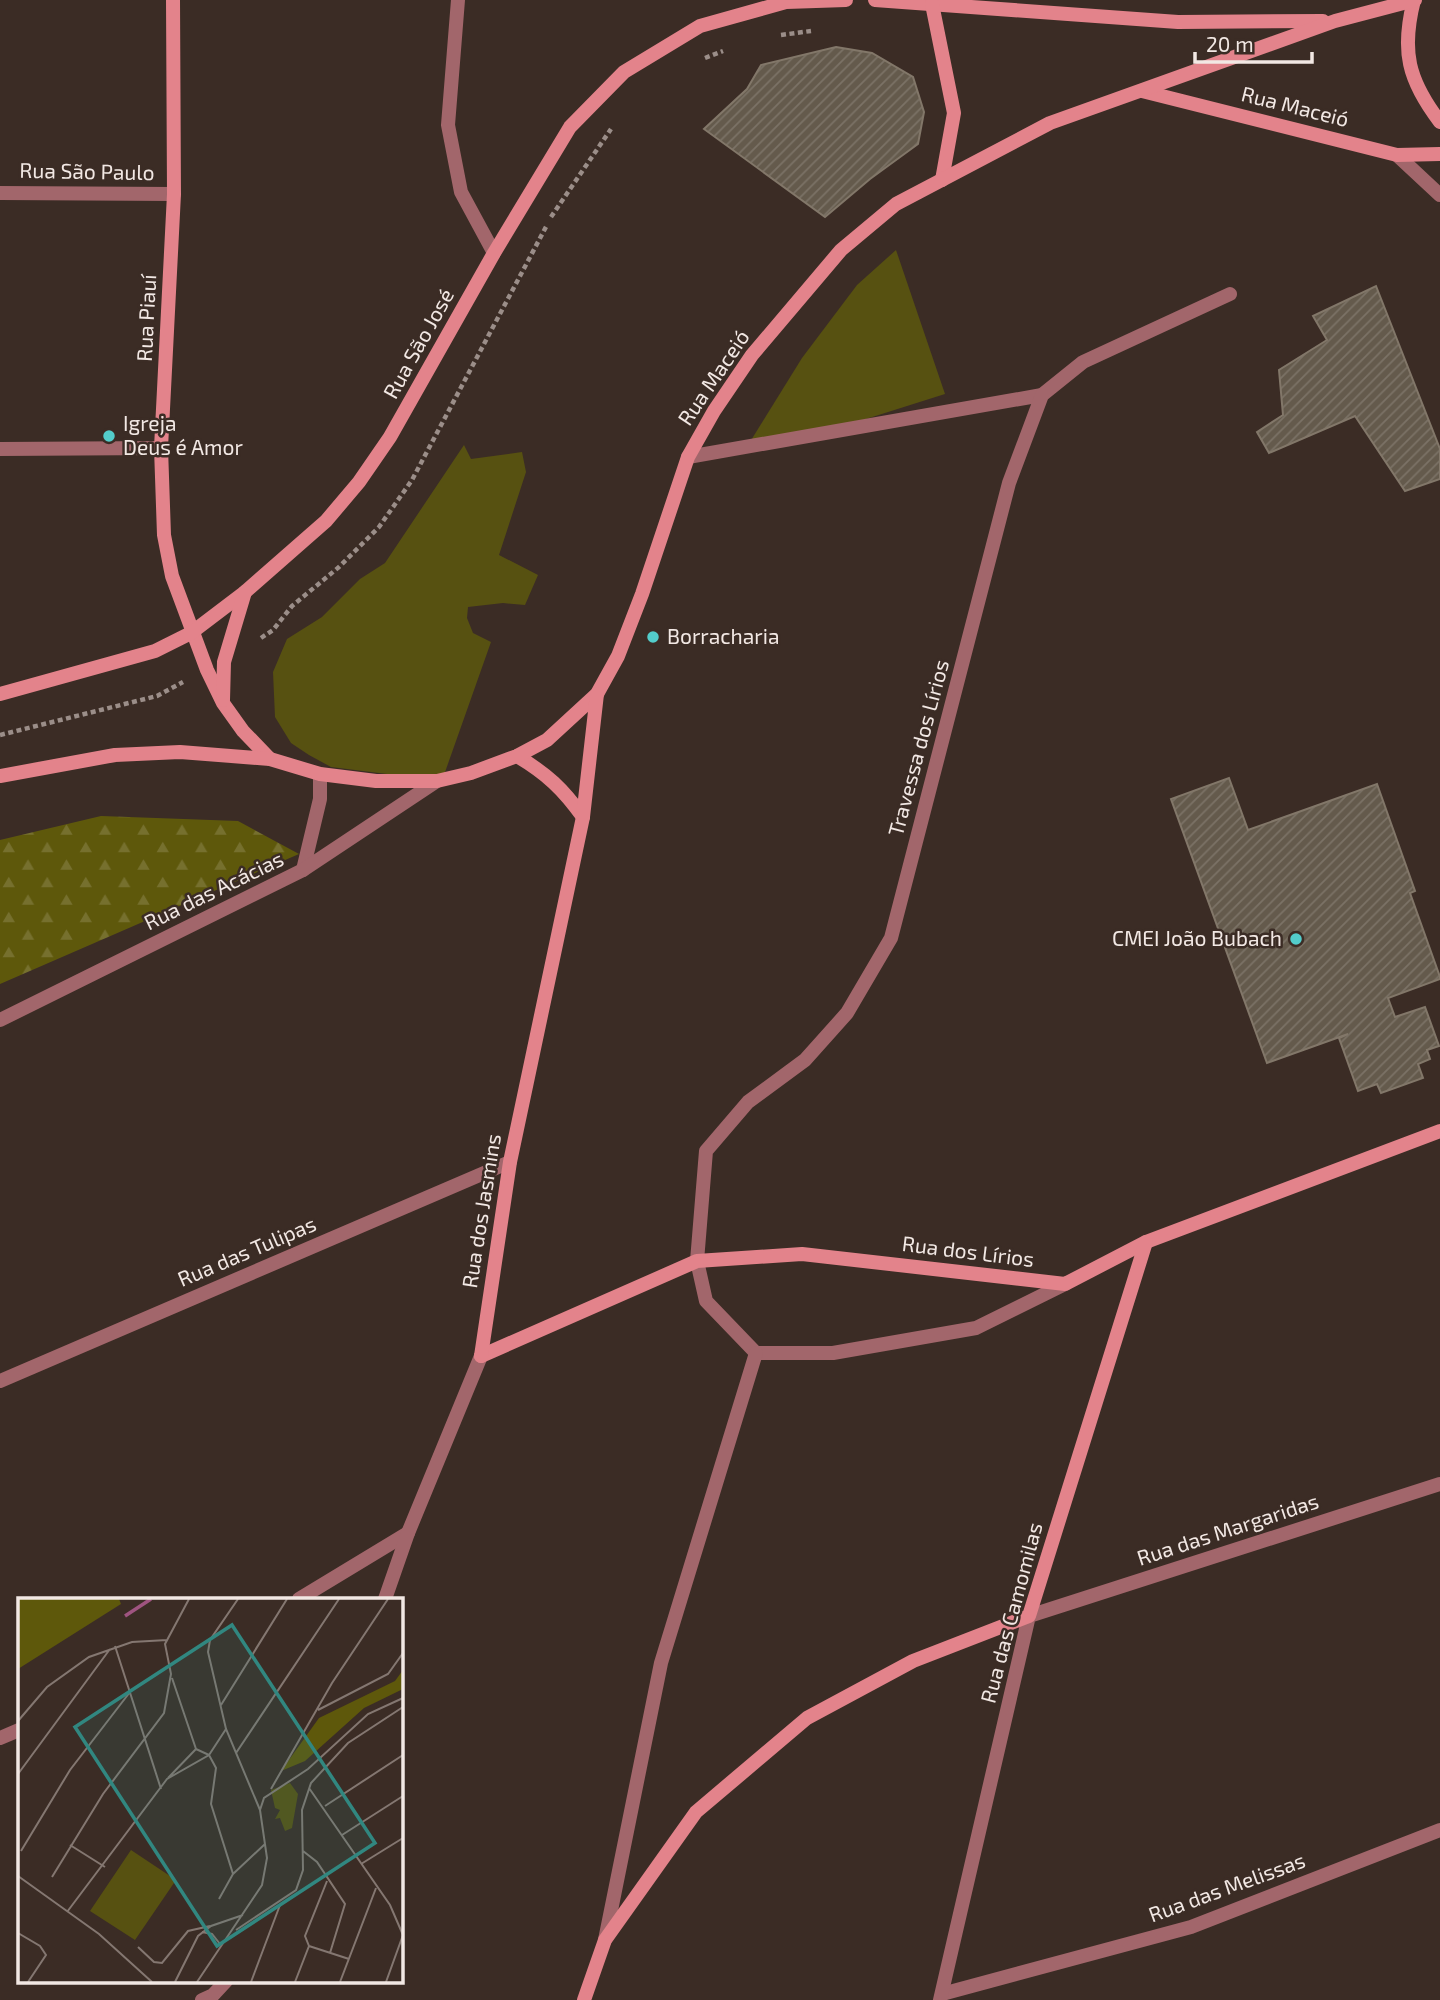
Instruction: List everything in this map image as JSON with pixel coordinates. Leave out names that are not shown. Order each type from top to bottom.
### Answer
[{"type":"main road","name":"Rua Piauí","points":[[173,0],[174,194],[161,448],[164,535],[172,576],[207,670],[223,703],[243,731],[270,758]]},
{"type":"main road","name":"Rua São José","points":[[0,694],[155,652],[191,633],[245,592],[326,521],[359,482],[390,437],[494,253],[570,127],[624,72],[700,26],[786,2],[846,0]]},
{"type":"main road","points":[[875,0],[932,2],[1178,22],[1335,21],[1414,0],[1408,25],[1408,59],[1422,98],[1440,122]]},
{"type":"main road","points":[[932,2],[954,113],[942,180]]},
{"type":"main road","name":"Rua Maceió","points":[[437,781],[517,756],[547,740],[597,694],[618,656],[638,607],[688,457],[752,355],[841,250],[896,204],[1050,123],[1335,21]]},
{"type":"main road","name":"Rua Maceió","points":[[1141,90],[1397,155],[1440,153]]},
{"type":"main road","points":[[223,703],[225,662],[245,592]]},
{"type":"main road","name":"Rua dos Jasmins","points":[[481,1356],[510,1162],[583,817],[597,694]]},
{"type":"main road","points":[[0,776],[115,755],[180,752],[270,758],[320,774],[376,781],[437,781]]},
{"type":"main road","points":[[517,756],[544,772],[565,792],[583,817]]},
{"type":"main road","points":[[1065,1284],[1146,1242],[1440,1131]]},
{"type":"main road","name":"Rua das Camomilas","points":[[1029,1616],[1146,1242]]},
{"type":"main road","name":"Rua dos Lírios","points":[[481,1356],[696,1261],[802,1254],[1065,1284]]},
{"type":"main road","points":[[584,2000],[605,1940],[696,1812],[807,1718],[913,1661],[1029,1616]]},
{"type":"street","points":[[458,0],[448,125],[461,192],[494,253]]},
{"type":"street","points":[[1397,155],[1440,195]]},
{"type":"street","name":"Rua São Paulo","points":[[0,193],[174,194]]},
{"type":"street","points":[[688,457],[1042,395],[1083,362],[1230,294]]},
{"type":"street","name":"Travessa dos Lírios","points":[[756,1353],[706,1301],[696,1261],[706,1151],[748,1102],[805,1060],[847,1013],[891,938],[1009,483],[1042,395]]},
{"type":"street","points":[[0,449],[161,448]]},
{"type":"street","points":[[303,870],[320,799],[320,774]]},
{"type":"street","name":"Rua das Acácias","points":[[0,1020],[303,870],[437,781]]},
{"type":"street","name":"Rua das Tulipas","points":[[0,1381],[510,1162]]},
{"type":"street","points":[[605,1940],[661,1663],[756,1353],[833,1353],[976,1328],[1065,1284]]},
{"type":"street","name":"Rua dos Jasmins","points":[[385,1598],[408,1533],[481,1356]]},
{"type":"street","name":"Rua das Margaridas","points":[[1029,1616],[1440,1484]]},
{"type":"street","points":[[301,1598],[408,1533]]},
{"type":"street","name":"Rua das Camomilas","points":[[941,1997],[1029,1616]]},
{"type":"street","points":[[0,1738],[18,1730]]},
{"type":"street","name":"Rua das Melissas","points":[[941,1997],[1191,1927],[1440,1830]]},
{"type":"street","points":[[202,2000],[213,1995],[225,1982]]},
{"type":"path","points":[[771,36],[813,31]]},
{"type":"path","points":[[698,61],[733,47]]},
{"type":"path","points":[[225,662],[274,630],[292,606],[339,567],[379,527],[412,480],[547,225],[614,125]]},
{"type":"path","points":[[0,735],[157,696],[207,670]]},
{"type":"green space","points":[[101,816],[238,821],[299,854],[0,984],[0,840]]},
{"type":"shaded area","points":[[896,250],[945,394],[809,437],[745,450],[802,358],[857,285]]},
{"type":"shaded area","points":[[464,445],[471,459],[522,452],[526,472],[499,555],[538,575],[525,605],[503,603],[468,607],[467,618],[473,633],[491,642],[444,775],[387,774],[331,767],[291,743],[275,717],[273,672],[287,639],[322,617],[360,579],[385,563]]},
{"type":"building","points":[[836,47],[872,53],[913,77],[924,112],[918,144],[870,179],[825,217],[704,129],[747,89],[761,65]]},
{"type":"building","points":[[1376,286],[1440,449],[1440,479],[1405,491],[1355,416],[1269,453],[1257,432],[1283,415],[1279,370],[1327,340],[1313,316]]},
{"type":"building","points":[[1229,778],[1248,830],[1377,784],[1415,891],[1410,893],[1440,977],[1388,998],[1395,1017],[1425,1007],[1439,1046],[1427,1050],[1430,1059],[1418,1064],[1423,1078],[1381,1093],[1377,1084],[1358,1091],[1339,1038],[1348,1034],[1267,1063],[1171,799]]},
{"type":"place","name":"Igreja Deus é Amor","points":[[109,436]]},
{"type":"place","name":"Borracharia","points":[[653,637]]},
{"type":"place","name":"CMEI João Bubach","points":[[1296,939]]}]
